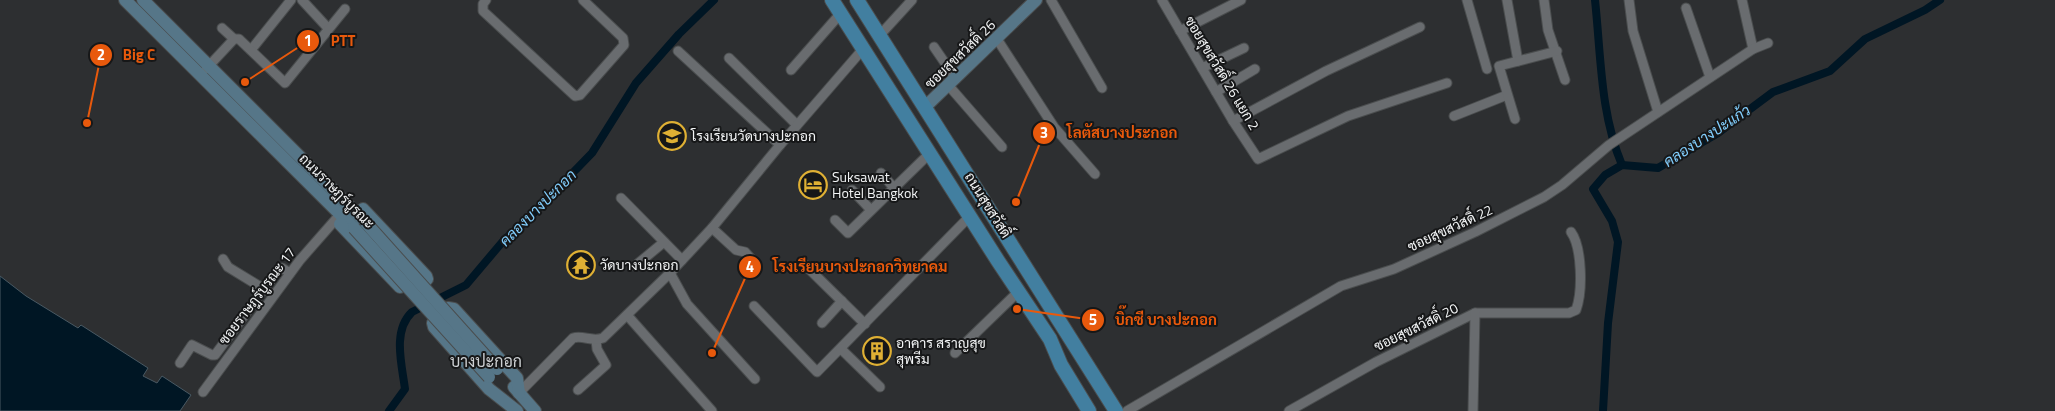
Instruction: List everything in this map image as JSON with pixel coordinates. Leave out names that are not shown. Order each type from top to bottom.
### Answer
[{"type":"main road","name":"ถนนราษฎร์บูรณะ","points":[[125,0],[205,70],[314,171],[493,373],[518,411]]},
{"type":"main road","name":"ถนนราษฎร์บูรณะ","points":[[144,0],[205,70],[325,198],[360,225]]},
{"type":"main road","name":"ถนนสุขสวัสดิ์","points":[[832,0],[1054,346],[1061,365],[1090,411]]},
{"type":"main road","name":"ถนนสุขสวัสดิ์","points":[[857,0],[1116,411]]},
{"type":"main road","name":"ซอยสุขสวัสดิ์ 26","points":[[925,107],[953,83],[1036,0]]},
{"type":"main road","points":[[314,171],[358,204],[426,276],[428,279],[411,297],[336,220],[325,198]]},
{"type":"main road","points":[[518,411],[489,389],[434,328],[433,323],[448,308],[454,309],[517,378],[519,393]]},
{"type":"main road","points":[[1054,346],[1099,411]]},
{"type":"main road","name":"ถนนราษฎร์บูรณะ","points":[[493,373],[519,393],[535,411]]},
{"type":"street","points":[[250,50],[291,0]]},
{"type":"street","points":[[302,0],[326,26]]},
{"type":"street","points":[[486,0],[483,4],[483,11],[575,96],[580,95],[625,42],[583,0]]},
{"type":"street","points":[[880,35],[912,0]]},
{"type":"street","points":[[1051,0],[1102,88]]},
{"type":"street","name":"ซอยสุขสวัสดิ์ 26 แยก 2","points":[[1162,0],[1233,122],[1258,159],[1348,116],[1447,83]]},
{"type":"street","points":[[1180,31],[1241,0]]},
{"type":"street","points":[[1467,0],[1487,69]]},
{"type":"street","points":[[1507,0],[1518,61]]},
{"type":"street","points":[[1544,0],[1548,30],[1557,51],[1565,80]]},
{"type":"street","points":[[1629,0],[1633,31],[1658,112]]},
{"type":"street","points":[[1742,0],[1753,49]]},
{"type":"street","points":[[1686,8],[1710,77]]},
{"type":"street","points":[[222,28],[234,39],[239,39],[285,83],[345,9]]},
{"type":"street","points":[[791,70],[841,14]]},
{"type":"street","points":[[1233,122],[1326,71],[1420,27]]},
{"type":"street","points":[[205,70],[234,39]]},
{"type":"street","points":[[997,39],[1054,127],[1095,174]]},
{"type":"street","name":"ซอยสุขสวัสดิ์ 22","points":[[1127,411],[1341,286],[1394,269],[1544,197],[1562,185],[1602,151],[1658,112],[1753,49],[1768,43]]},
{"type":"street","points":[[934,47],[953,83],[1002,148]]},
{"type":"street","points":[[1202,68],[1244,48]]},
{"type":"street","points":[[519,393],[573,338],[577,336],[596,340],[603,338],[670,273],[712,228],[780,145],[863,49]]},
{"type":"street","points":[[678,51],[780,145]]},
{"type":"street","points":[[1515,119],[1500,66],[1557,51]]},
{"type":"street","points":[[730,58],[797,126]]},
{"type":"street","points":[[1216,92],[1255,69]]},
{"type":"street","points":[[1454,116],[1507,95]]},
{"type":"street","points":[[835,220],[848,233],[930,153]]},
{"type":"street","points":[[881,173],[894,188]]},
{"type":"street","points":[[852,190],[871,210]]},
{"type":"street","points":[[621,198],[682,260]]},
{"type":"street","points":[[754,306],[818,372],[970,216]]},
{"type":"street","name":"ซอยราษฎร์บูรณะ 17","points":[[203,392],[290,273],[336,220]]},
{"type":"street","points":[[712,228],[736,250],[745,252],[753,261]]},
{"type":"street","name":"ซอยสุขสวัสดิ์ 20","points":[[1289,411],[1376,362],[1475,313],[1569,313],[1576,310],[1580,301],[1580,260],[1577,240],[1570,232]]},
{"type":"street","points":[[635,266],[664,242]]},
{"type":"street","points":[[223,259],[228,267],[264,289]]},
{"type":"street","points":[[804,264],[865,324]]},
{"type":"street","points":[[180,364],[192,345],[215,355],[278,270],[282,268],[290,273]]},
{"type":"street","points":[[670,273],[687,304],[755,379]]},
{"type":"street","points":[[956,353],[1018,292]]},
{"type":"street","points":[[822,323],[842,301]]},
{"type":"street","points":[[1473,411],[1475,313]]},
{"type":"street","points":[[627,315],[712,411]]},
{"type":"street","points":[[578,390],[606,365],[597,349],[596,340]]},
{"type":"street","points":[[841,348],[852,363],[880,387]]},
{"type":"water","points":[[0,276],[26,296],[78,328],[81,325],[148,368],[143,376],[157,383],[162,376],[191,395],[180,411],[0,411]]},
{"type":"waterway","name":"คลองบางปะกอก","points":[[389,411],[405,389],[400,338],[406,320],[412,312],[466,285],[504,240],[526,221],[592,153],[636,83],[679,34],[714,0]]},
{"type":"waterway","points":[[1595,0],[1605,104],[1609,125],[1622,165]]},
{"type":"waterway","name":"คลองบางปะแก้ว","points":[[1603,411],[1608,323],[1618,242],[1612,221],[1593,189],[1605,175],[1622,165],[1658,168],[1718,133],[1773,92],[1830,71],[1865,39],[1925,10],[1940,0]]},
{"type":"place","name":"PTT","points":[[245,82]]},
{"type":"place","name":"Big C","points":[[87,123]]},
{"type":"place","name":"โรงเรียนวัดบางปะกอก","points":[[672,136]]},
{"type":"place","name":"Suksawat Hotel Bangkok","points":[[813,185]]},
{"type":"place","name":"โลตัสบางประกอก","points":[[1016,202]]},
{"type":"place","name":"วัดบางปะกอก","points":[[581,265]]},
{"type":"place","name":"บิ๊กซี บางปะกอก","points":[[1017,309]]},
{"type":"place","name":"อาคาร สราญสุข สุพรีม","points":[[877,351]]},
{"type":"place","name":"โรงเรียนบางปะกอกวิทยาคม","points":[[712,353]]},
{"type":"district","name":"บางปะกอก","points":[[486,361]]}]
